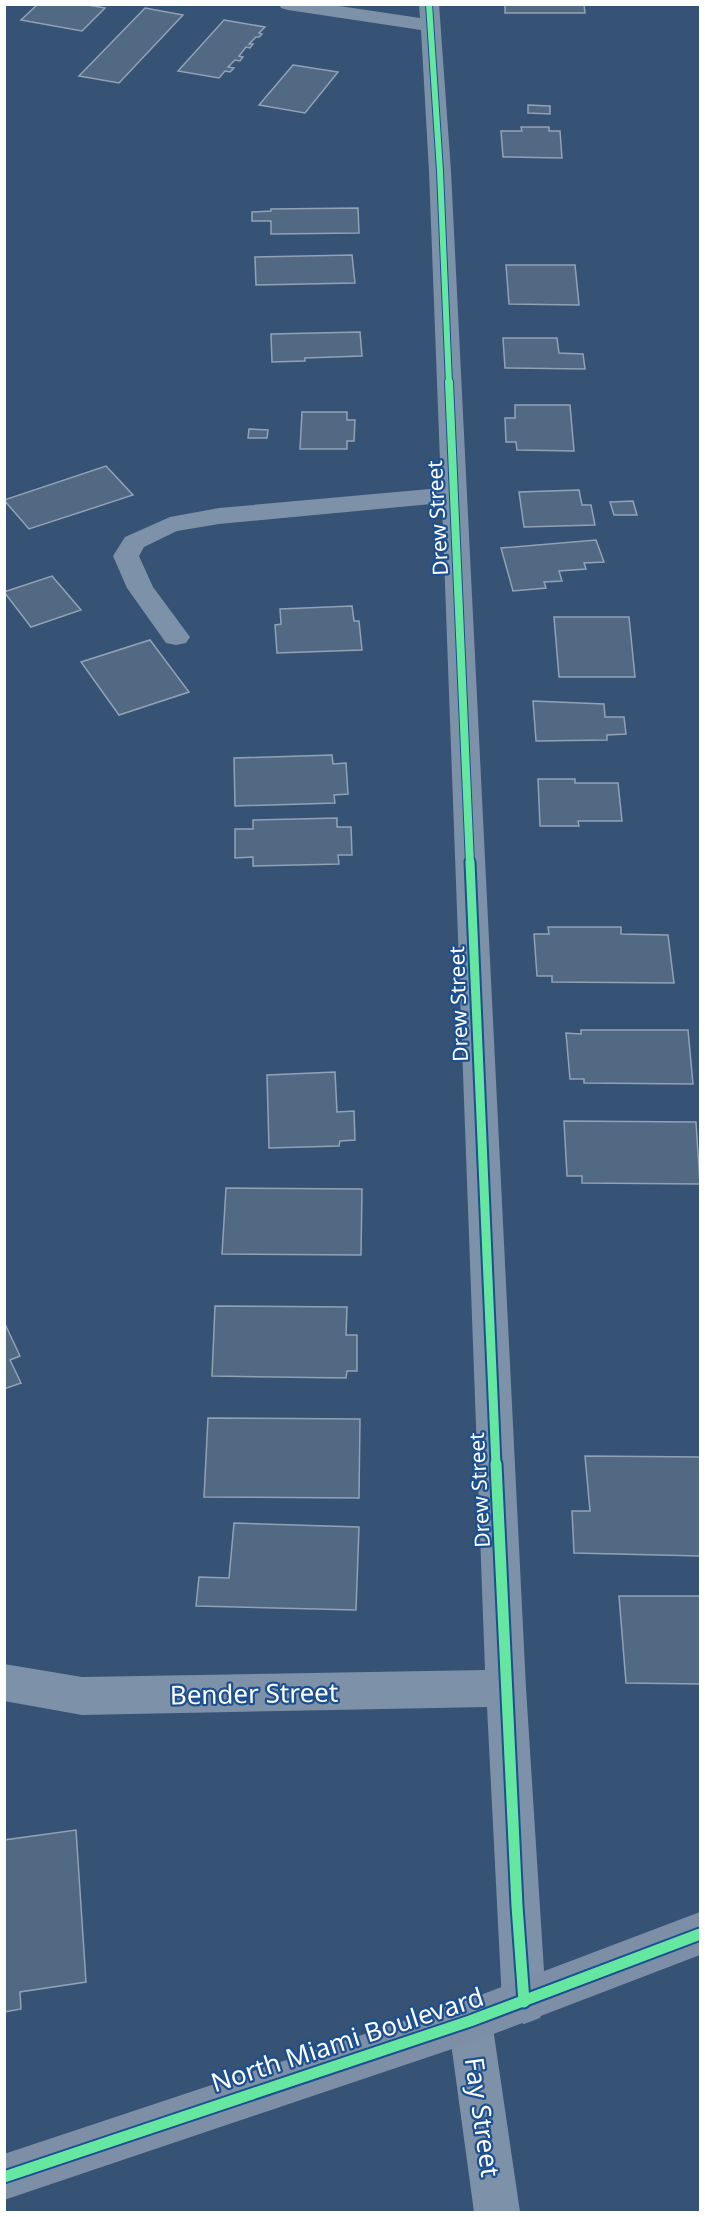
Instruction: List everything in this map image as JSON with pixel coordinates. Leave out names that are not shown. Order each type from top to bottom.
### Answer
[{"type":"main road","name":"North Miami Boulevard","points":[[4,2177],[470,2021],[700,1934]]},
{"type":"street","points":[[288,4],[384,20],[430,15]]},
{"type":"street","name":"Drew Street","points":[[430,15],[440,171],[506,1688],[524,2002]]},
{"type":"street","points":[[176,637],[135,578],[126,556],[134,542],[170,525],[219,516],[454,494]]},
{"type":"street","name":"Bender Street","points":[[4,1682],[82,1696],[506,1688]]},
{"type":"street","name":"Fay Street","points":[[470,2021],[497,2212]]},
{"type":"building","points":[[38,4],[82,4],[105,8],[82,31],[21,20]]},
{"type":"building","points":[[505,4],[584,4],[585,13],[505,13]]},
{"type":"building","points":[[145,8],[183,15],[119,83],[79,76]]},
{"type":"building","points":[[224,20],[265,27],[259,33],[262,34],[249,44],[253,44],[250,48],[246,47],[239,56],[243,57],[240,61],[235,60],[228,67],[234,68],[230,72],[225,71],[219,78],[178,71]]},
{"type":"building","points":[[293,65],[338,72],[305,113],[259,105]]},
{"type":"building","points":[[528,105],[550,106],[550,114],[528,113]]},
{"type":"building","points":[[521,127],[549,127],[549,131],[560,131],[562,158],[503,157],[501,131],[522,131]]},
{"type":"building","points":[[358,208],[359,233],[271,234],[271,221],[252,221],[252,212],[271,211],[271,209]]},
{"type":"building","points":[[352,255],[355,283],[256,285],[255,257]]},
{"type":"building","points":[[506,265],[575,265],[579,305],[509,304]]},
{"type":"building","points":[[360,332],[362,356],[272,362],[271,334]]},
{"type":"building","points":[[503,338],[557,338],[559,353],[583,354],[585,369],[505,368]]},
{"type":"building","points":[[515,405],[570,405],[574,451],[517,450],[516,442],[506,442],[505,418],[515,418]]},
{"type":"building","points":[[302,412],[347,412],[347,420],[355,420],[354,441],[347,441],[347,449],[300,449]]},
{"type":"building","points":[[249,429],[268,430],[267,438],[248,438]]},
{"type":"building","points":[[106,466],[133,495],[29,529],[4,500]]},
{"type":"building","points":[[579,490],[582,505],[591,505],[595,525],[524,527],[519,492]]},
{"type":"building","points":[[633,501],[637,515],[614,515],[610,502]]},
{"type":"building","points":[[596,540],[604,562],[584,563],[586,569],[559,571],[562,581],[544,582],[546,588],[513,591],[501,548]]},
{"type":"building","points":[[52,576],[81,610],[31,627],[4,592]]},
{"type":"building","points":[[352,606],[354,621],[359,621],[362,650],[277,653],[275,625],[281,624],[280,609]]},
{"type":"building","points":[[554,617],[629,617],[635,677],[559,677]]},
{"type":"building","points":[[150,640],[189,692],[119,715],[81,662]]},
{"type":"building","points":[[533,701],[604,704],[605,717],[624,717],[626,734],[607,735],[607,740],[536,741]]},
{"type":"building","points":[[332,755],[333,764],[346,763],[348,794],[334,795],[335,803],[235,806],[234,758]]},
{"type":"building","points":[[538,779],[575,779],[575,783],[618,783],[622,821],[578,821],[579,826],[540,826]]},
{"type":"building","points":[[337,818],[337,827],[351,827],[352,855],[338,855],[339,864],[253,866],[253,857],[235,858],[235,829],[253,829],[253,820]]},
{"type":"building","points":[[548,927],[621,927],[621,934],[668,935],[674,983],[552,982],[552,976],[537,976],[534,934],[549,934]]},
{"type":"building","points":[[581,1030],[688,1030],[693,1084],[584,1083],[584,1079],[570,1079],[566,1033],[581,1034]]},
{"type":"building","points":[[335,1072],[337,1112],[354,1111],[355,1140],[340,1141],[339,1146],[269,1148],[267,1075]]},
{"type":"building","points":[[564,1121],[696,1122],[700,1184],[582,1183],[582,1176],[567,1176]]},
{"type":"building","points":[[226,1188],[362,1189],[361,1255],[222,1254]]},
{"type":"building","points":[[215,1306],[347,1307],[346,1335],[357,1335],[357,1371],[347,1371],[346,1378],[212,1376]]},
{"type":"building","points":[[5,1324],[20,1356],[10,1360],[21,1383],[4,1389]]},
{"type":"building","points":[[208,1418],[360,1419],[359,1498],[204,1497]]},
{"type":"building","points":[[585,1456],[700,1457],[700,1556],[574,1553],[572,1511],[590,1511]]},
{"type":"building","points":[[234,1523],[359,1527],[356,1610],[196,1606],[199,1577],[229,1578]]},
{"type":"building","points":[[619,1596],[700,1596],[700,1684],[626,1683]]},
{"type":"building","points":[[76,1830],[86,1982],[20,1992],[21,2009],[4,2012],[4,1840]]},
{"type":"cycle path","points":[[429,4],[440,171],[506,1688],[524,2002]]},
{"type":"cycle path","points":[[4,2177],[470,2021],[700,1934]]}]
